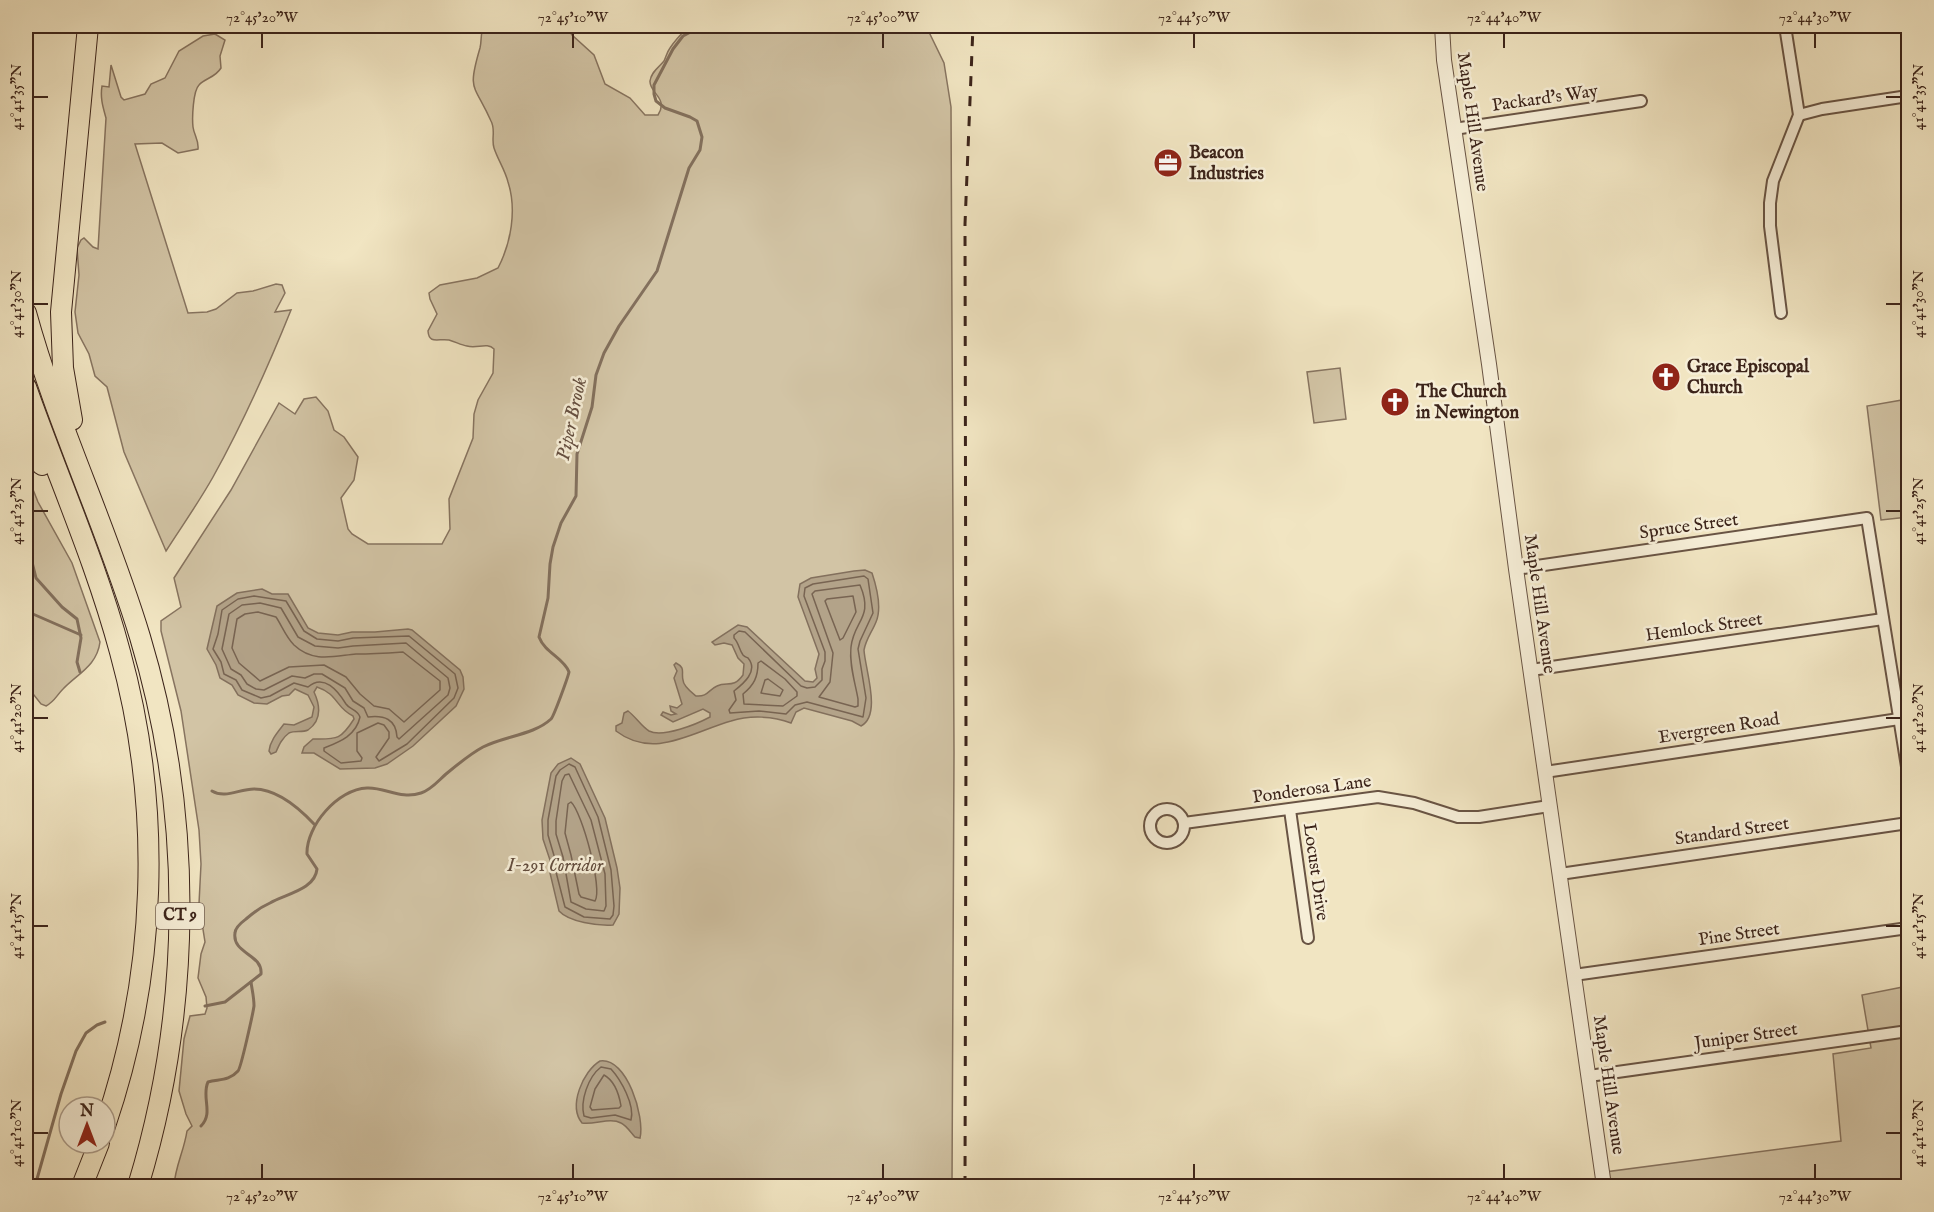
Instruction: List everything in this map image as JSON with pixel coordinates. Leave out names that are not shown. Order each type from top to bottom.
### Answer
[{"type":"highway","points":[[74,454],[72,424],[63,368],[61,312],[88,26]]},
{"type":"highway","name":"CT 9","points":[[26,313],[45,377],[126,594],[142,645],[158,707],[176,829],[180,914],[177,985],[169,1049],[156,1117],[138,1186]]},
{"type":"highway","name":"CT 9","points":[[26,387],[110,617],[125,668],[137,722],[145,783],[149,850],[145,947],[135,1015],[114,1095]]},
{"type":"highway","points":[[26,430],[80,556],[98,584]]},
{"type":"highway","points":[[82,1186],[94,1155]]},
{"type":"street","name":"Maple Hill Avenue","points":[[1442,26],[1444,60],[1604,1186]]},
{"type":"street","points":[[1781,313],[1770,226],[1770,203],[1773,181],[1799,115],[1785,26]]},
{"type":"street","points":[[1799,115],[1822,109],[1908,96]]},
{"type":"street","name":"Packard's Way","points":[[1454,129],[1641,101]]},
{"type":"street","name":"Spruce Street","points":[[1516,569],[1868,518],[1882,619]]},
{"type":"street","points":[[1882,619],[1908,773]]},
{"type":"street","name":"Hemlock Street","points":[[1531,670],[1882,619]]},
{"type":"street","name":"Evergreen Road","points":[[1545,772],[1899,719]]},
{"type":"street","name":"Ponderosa Lane","points":[[1184,823],[1378,796],[1414,803],[1458,817],[1479,817],[1549,806]]},
{"type":"street","name":"Locust Drive","points":[[1290,810],[1308,938]]},
{"type":"street","name":"Standard Street","points":[[1560,873],[1908,823]]},
{"type":"street","name":"Pine Street","points":[[1574,975],[1908,928]]},
{"type":"street","name":"Juniper Street","points":[[1588,1076],[1908,1031]]},
{"type":"green space","name":"I-291 Corridor","points":[[484,26],[566,26],[572,35],[594,55],[605,84],[630,98],[645,115],[658,115],[661,109],[660,100],[652,89],[651,78],[664,61],[672,45],[689,26],[926,26],[944,63],[951,107],[954,752],[952,1186],[174,1186],[187,1131],[192,1126],[179,1091],[184,1039],[190,1016],[205,1014],[207,1008],[206,997],[198,978],[205,942],[199,904],[201,864],[199,830],[181,711],[161,631],[161,621],[181,607],[174,578],[231,490],[279,403],[295,414],[304,399],[316,397],[328,411],[334,430],[344,437],[358,457],[354,480],[341,498],[348,529],[352,534],[368,544],[442,544],[450,529],[449,499],[473,438],[474,414],[478,400],[493,373],[494,349],[488,346],[471,347],[449,340],[430,338],[428,331],[437,314],[429,293],[440,285],[477,278],[498,268],[509,237],[512,215],[511,193],[493,145],[492,124],[474,87],[474,73]]},
{"type":"green space","points":[[215,34],[225,40],[220,56],[221,68],[199,85],[194,99],[193,127],[198,149],[178,153],[162,143],[135,144],[188,313],[207,312],[216,309],[237,293],[276,284],[282,285],[285,293],[275,312],[291,310],[255,395],[224,457],[166,551],[124,452],[107,387],[95,376],[89,354],[78,333],[75,312],[79,275],[77,248],[84,238],[98,249],[106,118],[101,90],[102,86],[109,87],[111,65],[124,100],[145,94],[151,84],[165,78],[179,51],[203,36]]},
{"type":"green space","points":[[1340,368],[1346,419],[1314,423],[1307,372]]},
{"type":"green space","points":[[1908,399],[1908,517],[1881,520],[1867,406]]},
{"type":"green space","points":[[26,472],[38,502],[72,563],[100,642],[95,657],[86,669],[46,706],[41,704],[26,685]]},
{"type":"green space","points":[[1908,986],[1908,1186],[1606,1186],[1605,1172],[1841,1141],[1833,1054],[1871,1048],[1862,995]]},
{"type":"water","points":[[865,570],[872,573],[879,604],[878,616],[864,650],[871,702],[867,720],[861,726],[852,721],[804,708],[796,712],[791,723],[769,718],[746,718],[687,737],[659,743],[645,743],[630,739],[616,731],[616,726],[622,723],[624,713],[628,711],[646,729],[655,733],[680,729],[710,717],[710,713],[703,709],[673,722],[661,715],[663,712],[676,714],[671,711],[670,706],[677,708],[682,704],[674,678],[677,671],[674,665],[676,663],[681,667],[684,684],[696,696],[706,694],[721,685],[736,682],[743,675],[744,664],[738,658],[732,645],[724,643],[715,645],[712,642],[738,625],[747,627],[805,681],[813,682],[817,678],[815,669],[819,654],[798,597],[800,584],[811,578]]},
{"type":"water","points":[[262,589],[272,594],[288,594],[308,628],[318,633],[338,635],[352,632],[412,630],[460,670],[464,689],[456,706],[413,746],[387,764],[375,768],[340,769],[314,753],[302,753],[304,747],[313,739],[341,735],[354,719],[329,693],[317,687],[314,692],[318,702],[316,722],[308,730],[289,733],[276,752],[271,754],[269,751],[274,737],[284,724],[294,725],[312,717],[314,707],[308,695],[295,689],[289,695],[267,704],[254,703],[238,695],[232,685],[220,678],[207,649],[217,606],[237,593]]},
{"type":"water","points":[[571,758],[580,764],[605,818],[620,888],[619,914],[613,925],[584,922],[570,918],[559,911],[550,873],[550,860],[543,839],[542,820],[551,773],[558,764]]},
{"type":"water","points":[[600,1061],[610,1062],[626,1078],[637,1103],[641,1128],[640,1138],[635,1137],[617,1121],[582,1123],[578,1116],[579,1089],[588,1073]]},
{"type":"waterway","name":"Piper Brook","points":[[205,1006],[225,1002],[261,974],[257,962],[242,950],[235,940],[236,929],[261,908],[311,882],[317,869],[307,854],[308,843],[318,821],[335,802],[356,790],[367,788],[407,795],[425,792],[478,750],[491,743],[536,729],[553,716],[569,672],[539,637],[548,598],[553,547],[561,523],[576,496],[577,454],[592,407],[596,375],[604,353],[619,326],[657,271],[689,168],[700,150],[702,137],[697,121],[665,108],[656,101],[654,85],[673,49],[683,36],[702,26]]},
{"type":"waterway","points":[[26,538],[36,578],[62,607],[77,619],[81,638],[77,662],[80,672]]},
{"type":"waterway","points":[[26,611],[81,635]]},
{"type":"waterway","points":[[212,791],[222,794],[248,789],[271,792],[295,806],[314,824]]},
{"type":"waterway","points":[[201,1126],[207,1116],[206,1088],[208,1082],[231,1077],[240,1068],[254,1006],[251,982]]},
{"type":"waterway","name":"Piper Brook","points":[[35,1186],[61,1094],[76,1051],[86,1033],[105,1022]]},
{"type":"railway","points":[[965,1186],[965,224],[973,26]]},
{"type":"place","name":"Beacon Industries","points":[[1168,163]]},
{"type":"place","name":"Grace Episcopal Church","points":[[1666,377]]},
{"type":"place","name":"The Church in Newington","points":[[1395,402]]}]
